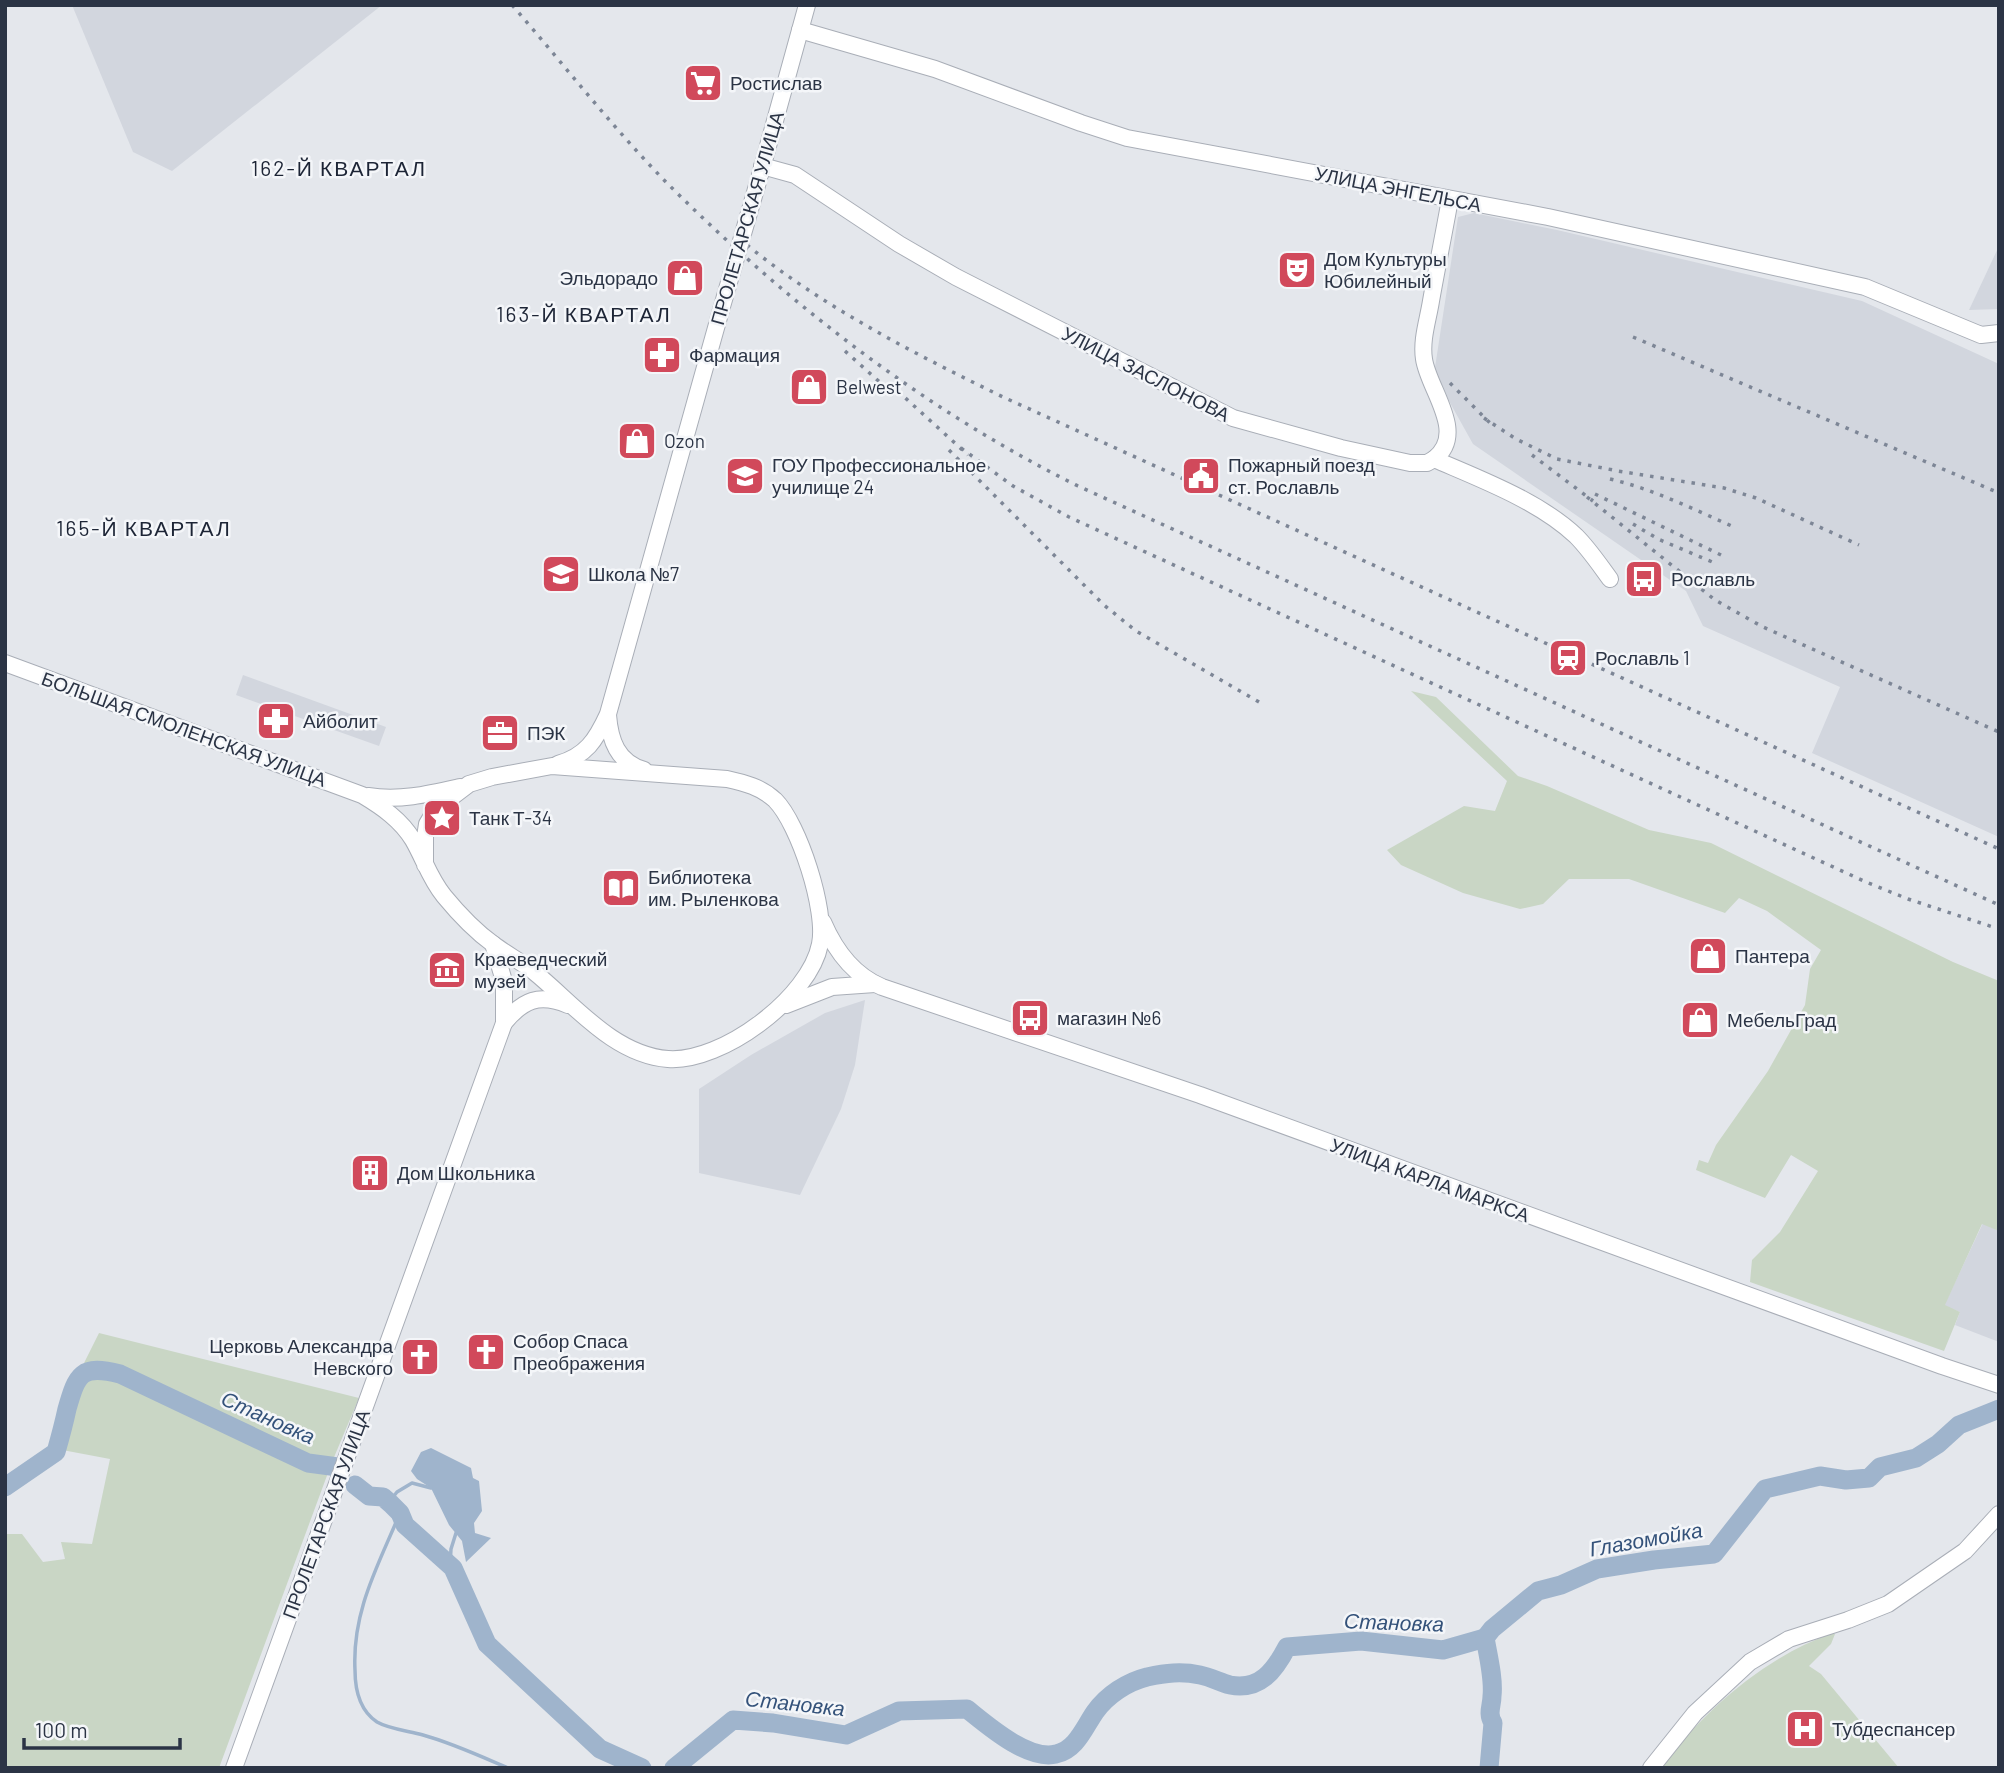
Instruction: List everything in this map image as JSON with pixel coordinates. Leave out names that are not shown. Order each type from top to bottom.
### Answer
[{"type":"main road","name":"ПРОЛЕТАРСКАЯ УЛИЦА","points":[[552,766],[569,761],[590,747],[608,714],[807,5]]},
{"type":"main road","name":"УЛИЦА ЭНГЕЛЬСА","points":[[800,30],[934,69],[1081,124],[1127,138],[1549,217],[1865,287],[1982,335],[1999,333]]},
{"type":"main road","name":"УЛИЦА ЗАСЛОНОВА","points":[[760,174],[794,175],[899,244],[956,277],[1233,418],[1409,464],[1427,463],[1434,459],[1487,482],[1552,518],[1578,538],[1610,579]]},
{"type":"main road","points":[[1434,459],[1444,448],[1447,433],[1440,401],[1427,378],[1423,350],[1450,199]]},
{"type":"main road","name":"БОЛЬШАЯ СМОЛЕНСКАЯ УЛИЦА","points":[[5,663],[362,795],[382,807],[404,827],[445,897],[493,944],[526,965],[628,1048],[650,1056],[671,1059],[709,1052],[775,1011]]},
{"type":"main road","name":"ПРОЛЕТАРСКАЯ УЛИЦА","points":[[608,714],[615,749],[628,763],[650,772]]},
{"type":"main road","points":[[552,766],[727,779],[748,783],[775,800],[797,833],[821,916],[820,944],[812,967],[775,1011]]},
{"type":"main road","name":"БОЛЬШАЯ СМОЛЕНСКАЯ УЛИЦА","points":[[362,795],[381,798],[412,797],[518,770],[552,766]]},
{"type":"main road","points":[[425,865],[427,824],[436,809],[469,784]]},
{"type":"main road","name":"УЛИЦА КАРЛА МАРКСА","points":[[821,916],[835,947],[875,984],[1213,1100],[1941,1367],[1991,1382]]},
{"type":"main road","name":"ПРОЛЕТАРСКАЯ УЛИЦА","points":[[493,944],[503,981],[504,1023]]},
{"type":"main road","name":"УЛИЦА КАРЛА МАРКСА","points":[[775,1011],[794,1000],[832,987],[875,984]]},
{"type":"main road","name":"ПРОЛЕТАРСКАЯ УЛИЦА","points":[[234,1768],[470,1110],[504,1023],[520,1005],[531,1000],[546,999],[576,1008]]},
{"type":"main road","points":[[1651,1768],[1695,1713],[1750,1662],[1789,1639],[1888,1604],[1965,1551],[1999,1514]]},
{"type":"shaded area","points":[[72,5],[382,5],[172,171],[133,152]]},
{"type":"shaded area","points":[[1474,213],[1862,301],[1999,364],[1999,837],[1812,753],[1840,687],[1703,626],[1686,591],[1473,444],[1434,374],[1458,217]]},
{"type":"shaded area","points":[[1999,246],[1999,309],[1969,310]]},
{"type":"shaded area","points":[[243,675],[386,727],[379,746],[236,695]]},
{"type":"shaded area","points":[[865,1000],[855,1065],[841,1109],[800,1195],[699,1173],[699,1089],[751,1055],[825,1013]]},
{"type":"shaded area","points":[[1983,1223],[1999,1231],[1999,1342],[1955,1325],[1960,1312],[1944,1306]]},
{"type":"green space","points":[[1411,691],[1436,697],[1518,776],[1649,830],[1711,843],[1953,962],[1999,981],[1999,1231],[1982,1224],[1945,1305],[1960,1312],[1944,1351],[1750,1282],[1752,1260],[1780,1232],[1818,1171],[1791,1155],[1765,1198],[1696,1170],[1699,1160],[1708,1163],[1716,1145],[1768,1071],[1805,1005],[1810,969],[1821,950],[1767,911],[1739,898],[1725,913],[1629,879],[1569,879],[1543,904],[1520,909],[1463,893],[1401,865],[1387,850],[1464,806],[1495,811],[1507,781]]},
{"type":"green space","points":[[99,1333],[359,1398],[332,1462],[219,1768],[5,1768],[5,1537],[6,1534],[22,1534],[43,1562],[65,1559],[61,1542],[92,1544],[110,1459],[57,1449],[75,1381]]},
{"type":"green space","points":[[1835,1634],[1831,1644],[1809,1666],[1821,1674],[1899,1768],[1660,1768],[1696,1726],[1737,1688],[1783,1656]]},
{"type":"water","points":[[431,1448],[471,1468],[473,1478],[479,1481],[482,1511],[474,1523],[475,1533],[491,1538],[466,1562],[462,1541],[449,1525],[431,1488],[417,1479],[411,1471],[421,1452]]},
{"type":"waterway","name":"Становка","points":[[5,1487],[56,1452],[74,1387],[83,1375],[97,1370],[120,1374],[308,1463],[338,1467]]},
{"type":"waterway","name":"Глазомойка","points":[[1489,1768],[1493,1723],[1490,1713],[1492,1689],[1485,1638],[1538,1591],[1561,1585],[1597,1569],[1714,1554],[1765,1489],[1820,1476],[1846,1480],[1869,1478],[1880,1467],[1916,1458],[1938,1444],[1959,1425],[1999,1409]]},
{"type":"waterway","points":[[389,1502],[397,1492],[412,1483],[431,1488]]},
{"type":"waterway","name":"Становка","points":[[355,1485],[369,1496],[383,1497],[400,1513],[405,1525],[453,1568],[487,1644],[600,1749],[642,1768]]},
{"type":"waterway","points":[[400,1513],[362,1608],[355,1648],[359,1699],[366,1712],[377,1722],[445,1742],[508,1768]]},
{"type":"waterway","points":[[450,1565],[456,1533]]},
{"type":"waterway","name":"Становка","points":[[674,1768],[733,1720],[773,1723],[846,1735],[899,1711],[967,1709],[1021,1747],[1045,1755],[1056,1754],[1074,1743],[1095,1712],[1111,1695],[1132,1682],[1147,1677],[1186,1673],[1230,1685],[1250,1685],[1272,1671],[1287,1647],[1361,1641],[1443,1650],[1485,1638]]},
{"type":"railway","points":[[512,5],[634,148],[722,236],[769,278],[866,356],[969,425],[1078,486],[1999,905]]},
{"type":"railway","points":[[747,245],[776,268],[838,309],[1003,397],[1999,849]]},
{"type":"railway","points":[[1633,337],[1999,493]]},
{"type":"railway","points":[[845,351],[894,395]]},
{"type":"railway","points":[[1450,383],[1490,423]]},
{"type":"railway","points":[[890,384],[968,455]]},
{"type":"railway","points":[[1484,418],[1516,439],[1557,459],[1724,488],[1756,498],[1859,545]]},
{"type":"railway","points":[[961,448],[1013,486],[1069,517],[1866,882],[1999,929]]},
{"type":"railway","points":[[949,450],[1104,605],[1136,631],[1264,705]]},
{"type":"railway","points":[[1532,455],[1593,501]]},
{"type":"railway","points":[[1610,479],[1657,494],[1734,527]]},
{"type":"railway","points":[[1595,494],[1721,555]]},
{"type":"railway","points":[[1587,497],[1715,600],[1763,627],[1999,732]]},
{"type":"railway","points":[[1633,524],[1658,539],[1717,564]]},
{"type":"place","name":"Ростислав","points":[[703,83]]},
{"type":"place","name":"Дом Культуры Юбилейный","points":[[1297,270]]},
{"type":"place","name":"Эльдорадо","points":[[685,278]]},
{"type":"place","name":"Фармация","points":[[662,355]]},
{"type":"place","name":"Belwest","points":[[809,387]]},
{"type":"place","name":"Ozon","points":[[637,441]]},
{"type":"place","name":"ГОУ Профессиональное училище 24","points":[[745,476]]},
{"type":"place","name":"Пожарный поезд ст. Рославль","points":[[1201,476]]},
{"type":"place","name":"Школа №7","points":[[561,574]]},
{"type":"place","name":"Рославль","points":[[1644,579]]},
{"type":"place","name":"Рославль 1","points":[[1568,658]]},
{"type":"place","name":"Айболит","points":[[276,721]]},
{"type":"place","name":"ПЭК","points":[[500,733]]},
{"type":"place","name":"Танк Т-34","points":[[442,818]]},
{"type":"place","name":"Библиотека им. Рыленкова","points":[[621,888]]},
{"type":"place","name":"Пантера","points":[[1708,956]]},
{"type":"place","name":"Краеведческий музей","points":[[447,970]]},
{"type":"place","name":"магазин №6","points":[[1030,1018]]},
{"type":"place","name":"МебельГрад","points":[[1700,1020]]},
{"type":"place","name":"Дом Школьника","points":[[370,1173]]},
{"type":"place","name":"Собор Спаса Преображения","points":[[486,1352]]},
{"type":"place","name":"Церковь Александра Невского","points":[[420,1357]]},
{"type":"place","name":"Тубдеспансер","points":[[1805,1729]]},
{"type":"district","name":"162-Й КВАРТАЛ","points":[[339,169]]},
{"type":"district","name":"163-Й КВАРТАЛ","points":[[584,315]]},
{"type":"district","name":"165-Й КВАРТАЛ","points":[[144,529]]}]
